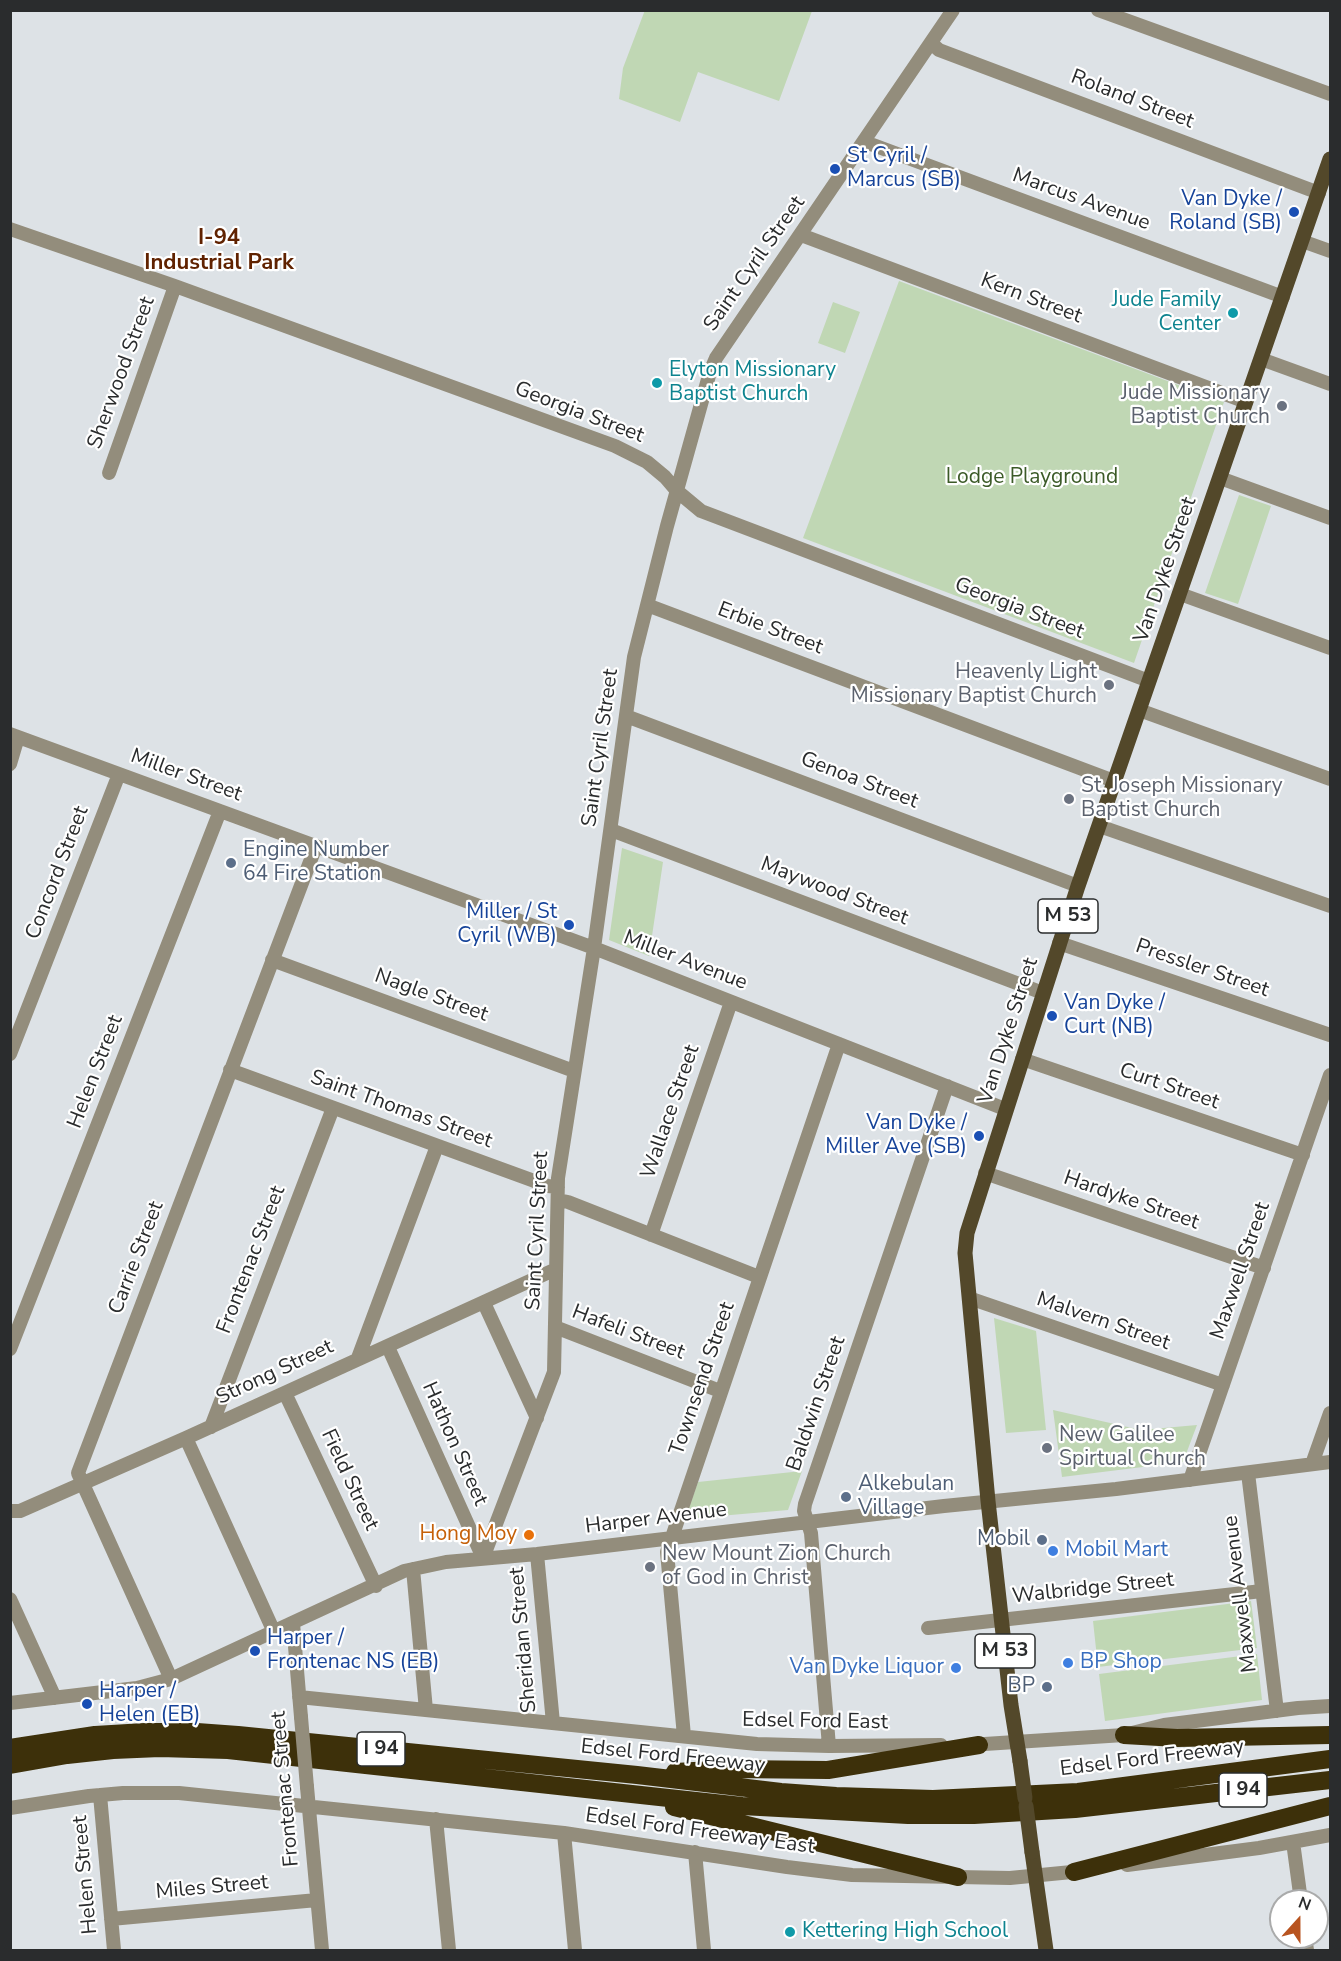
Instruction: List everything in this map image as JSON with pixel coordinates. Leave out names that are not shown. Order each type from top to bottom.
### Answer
[{"type":"highway","name":"Edsel Ford Freeway","points":[[10,1748],[95,1735],[197,1732],[836,1796],[974,1798],[1078,1792],[1330,1759]]},
{"type":"highway","points":[[1124,1735],[1177,1738],[1330,1735]]},
{"type":"highway","points":[[637,1775],[708,1769],[828,1770],[979,1745]]},
{"type":"highway","name":"Edsel Ford Freeway","points":[[10,1765],[113,1750],[160,1748],[212,1750],[440,1772],[641,1795],[835,1812],[908,1815],[974,1815],[1075,1809],[1330,1780]]},
{"type":"highway","points":[[641,1795],[683,1810],[958,1877]]},
{"type":"highway","points":[[1074,1872],[1330,1806]]},
{"type":"main road","name":"Van Dyke Street","points":[[1046,1950],[1017,1742],[988,1501],[966,1243],[1005,1109],[1078,886],[1330,159]]},
{"type":"street","name":"Saint Cyril Street","points":[[483,1558],[554,1372],[558,1194],[634,657],[713,363],[953,10]]},
{"type":"street","points":[[1098,10],[1330,94]]},
{"type":"street","name":"Roland Street","points":[[931,44],[949,54],[1319,193]]},
{"type":"street","name":"Marcus Avenue","points":[[865,142],[1282,297]]},
{"type":"street","name":"Georgia Street","points":[[10,229],[175,286],[628,451],[647,462],[701,511],[1149,681]]},
{"type":"street","name":"Kern Street","points":[[801,235],[1246,402]]},
{"type":"street","points":[[1302,241],[1330,251]]},
{"type":"street","name":"Sherwood Street","points":[[109,473],[175,286]]},
{"type":"street","points":[[1261,359],[1330,384]]},
{"type":"street","points":[[1220,478],[1330,518]]},
{"type":"street","points":[[1180,594],[1330,648]]},
{"type":"street","name":"Erbie Street","points":[[647,605],[1114,781]]},
{"type":"street","points":[[1139,710],[1330,779]]},
{"type":"street","name":"Genoa Street","points":[[626,716],[1078,886]]},
{"type":"street","points":[[10,764],[14,735]]},
{"type":"street","name":"Miller Street","points":[[14,735],[347,857]]},
{"type":"street","name":"Concord Street","points":[[10,1054],[119,774]]},
{"type":"street","name":"Helen Street","points":[[10,1349],[220,811]]},
{"type":"street","points":[[1099,826],[1330,906]]},
{"type":"street","name":"Maywood Street","points":[[610,830],[1043,993]]},
{"type":"street","name":"Carrie Street","points":[[82,1484],[79,1471],[316,846]]},
{"type":"street","name":"Miller Avenue","points":[[347,857],[594,948],[1005,1109]]},
{"type":"street","name":"Pressler Street","points":[[1059,943],[1330,1035]]},
{"type":"street","name":"Nagle Street","points":[[272,960],[574,1071]]},
{"type":"street","name":"Wallace Street","points":[[651,1235],[731,1002]]},
{"type":"street","name":"Townsend Street","points":[[684,1736],[667,1552],[670,1538],[839,1044]]},
{"type":"street","name":"Curt Street","points":[[1022,1059],[1303,1155]]},
{"type":"street","name":"Saint Thomas Street","points":[[230,1070],[548,1186],[568,1202],[759,1277]]},
{"type":"street","name":"Maxwell Street","points":[[1190,1480],[1330,1075]]},
{"type":"street","name":"Baldwin Street","points":[[829,1746],[811,1533],[804,1511],[805,1504],[947,1086]]},
{"type":"street","name":"Frontenac Street","points":[[211,1426],[333,1108]]},
{"type":"street","points":[[358,1358],[437,1146]]},
{"type":"street","name":"Hardyke Street","points":[[986,1173],[1264,1268]]},
{"type":"street","name":"Strong Street","points":[[10,1511],[20,1510],[186,1438],[556,1269]]},
{"type":"street","name":"Malvern Street","points":[[969,1298],[1223,1385]]},
{"type":"street","points":[[484,1303],[537,1418]]},
{"type":"street","name":"Hafeli Street","points":[[555,1327],[720,1391]]},
{"type":"street","name":"Hathon Street","points":[[387,1347],[483,1558]]},
{"type":"street","name":"Field Street","points":[[285,1393],[376,1586]]},
{"type":"street","points":[[1312,1464],[1330,1413]]},
{"type":"street","points":[[186,1438],[274,1632]]},
{"type":"street","name":"Harper Avenue","points":[[10,1703],[136,1688],[171,1679],[376,1586],[404,1571],[446,1562],[537,1554],[1330,1462]]},
{"type":"street","name":"Maxwell Avenue","points":[[1248,1473],[1277,1711]]},
{"type":"street","points":[[82,1484],[171,1679]]},
{"type":"street","name":"Sheridan Street","points":[[537,1554],[553,1723]]},
{"type":"street","points":[[413,1569],[426,1710]]},
{"type":"street","name":"Walbridge Street","points":[[928,1628],[1262,1591]]},
{"type":"street","points":[[10,1599],[55,1698]]},
{"type":"street","name":"Frontenac Street","points":[[293,1623],[322,1950]]},
{"type":"street","name":"Edsel Ford East","points":[[299,1697],[757,1744],[829,1746],[979,1745],[1124,1735],[1164,1725],[1330,1706]]},
{"type":"street","points":[[10,1808],[100,1795],[179,1793],[309,1806]]},
{"type":"street","name":"Helen Street","points":[[100,1795],[114,1950]]},
{"type":"street","name":"Edsel Ford Freeway East","points":[[309,1806],[564,1833],[852,1875],[1010,1878],[1074,1872]]},
{"type":"street","points":[[436,1819],[449,1950]]},
{"type":"street","points":[[564,1833],[575,1950]]},
{"type":"street","points":[[1074,1872],[1259,1848],[1330,1835]]},
{"type":"street","points":[[1293,1842],[1299,1889]]},
{"type":"street","points":[[695,1852],[704,1950]]},
{"type":"street","name":"Miles Street","points":[[111,1919],[317,1900]]},
{"type":"green space","points":[[645,10],[812,11],[779,101],[698,72],[680,122],[619,99],[623,68]]},
{"type":"green space","name":"Lodge Playground","points":[[899,281],[1224,402],[1134,663],[803,538]]},
{"type":"green space","points":[[833,302],[860,312],[845,353],[818,343]]},
{"type":"green space","points":[[1239,495],[1271,506],[1238,604],[1205,593]]},
{"type":"green space","points":[[622,848],[663,862],[649,956],[609,940]]},
{"type":"green space","points":[[994,1318],[1036,1331],[1046,1430],[1006,1433]]},
{"type":"green space","points":[[1053,1410],[1141,1430],[1197,1425],[1183,1462],[1062,1477]]},
{"type":"green space","points":[[802,1471],[788,1510],[685,1519],[698,1482]]},
{"type":"green space","points":[[1251,1601],[1257,1648],[1098,1667],[1093,1621]]},
{"type":"green space","points":[[1257,1654],[1262,1700],[1105,1721],[1099,1674]]},
{"type":"place","name":"St Cyril / Marcus (SB)","points":[[835,169]]},
{"type":"place","name":"Van Dyke / Roland (SB)","points":[[1294,212]]},
{"type":"place","name":"Jude Family Center","points":[[1233,313]]},
{"type":"place","name":"Elyton Missionary Baptist Church","points":[[657,383]]},
{"type":"place","name":"Jude Missionary Baptist Church","points":[[1282,406]]},
{"type":"place","name":"Heavenly Light Missionary Baptist Church","points":[[1109,685]]},
{"type":"place","name":"St. Joseph Missionary Baptist Church","points":[[1069,799]]},
{"type":"place","name":"Engine Number 64 Fire Station","points":[[231,863]]},
{"type":"place","name":"Miller / St Cyril (WB)","points":[[569,925]]},
{"type":"place","name":"Van Dyke / Curt (NB)","points":[[1052,1016]]},
{"type":"place","name":"Van Dyke / Miller Ave (SB)","points":[[979,1136]]},
{"type":"place","name":"New Galilee Spirtual Church","points":[[1047,1448]]},
{"type":"place","name":"Alkebulan Village","points":[[846,1497]]},
{"type":"place","name":"Hong Moy","points":[[529,1535]]},
{"type":"place","name":"Mobil","points":[[1042,1540]]},
{"type":"place","name":"Mobil Mart","points":[[1053,1551]]},
{"type":"place","name":"New Mount Zion Church of God in Christ","points":[[650,1567]]},
{"type":"place","name":"Harper / Frontenac NS (EB)","points":[[255,1651]]},
{"type":"place","name":"BP Shop","points":[[1068,1663]]},
{"type":"place","name":"Van Dyke Liquor","points":[[956,1668]]},
{"type":"place","name":"BP","points":[[1047,1687]]},
{"type":"place","name":"Harper / Helen (EB)","points":[[87,1704]]},
{"type":"place","name":"Kettering High School","points":[[790,1932]]},
{"type":"district","name":"I-94 Industrial Park","points":[[219,252]]}]
